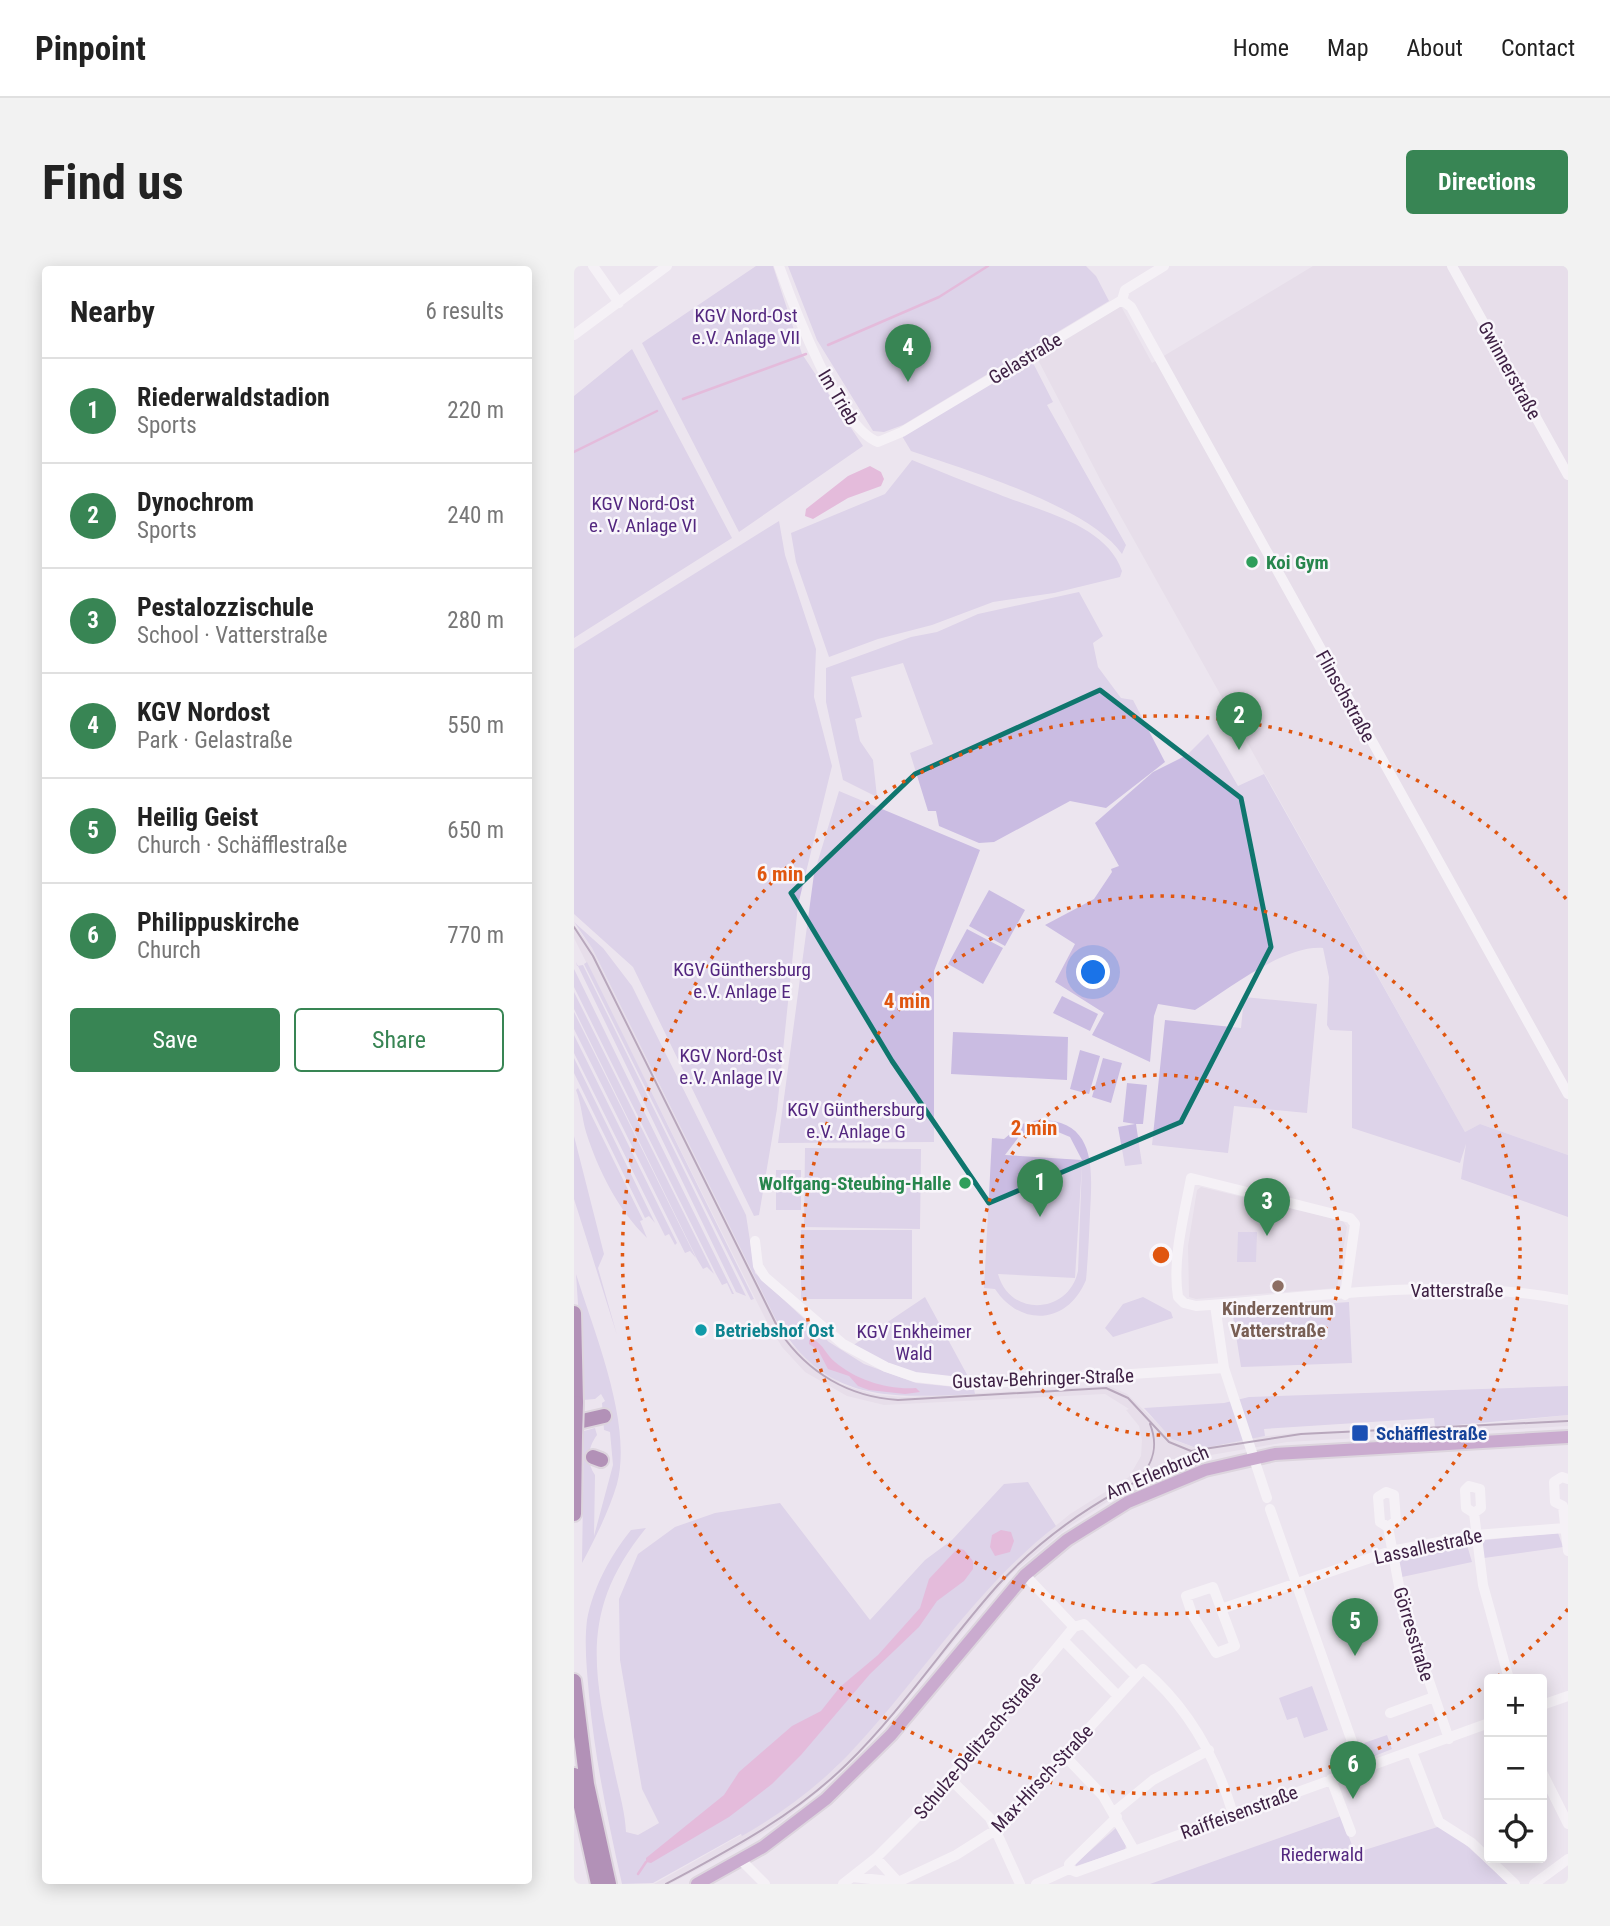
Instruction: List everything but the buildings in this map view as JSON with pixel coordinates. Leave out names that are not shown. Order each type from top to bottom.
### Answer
[{"type":"highway","points":[[574,1313],[574,1514]]},
{"type":"highway","points":[[575,1429],[604,1416]]},
{"type":"highway","points":[[574,1681],[598,1884]]},
{"type":"highway","points":[[574,1775],[594,1847],[608,1884]]},
{"type":"main road","name":"Am Erlenbruch","points":[[706,1882],[806,1815],[872,1756],[1025,1574],[1067,1540],[1128,1502],[1183,1478],[1254,1457],[1315,1450],[1568,1437]]},
{"type":"street","points":[[593,266],[619,303]]},
{"type":"street","points":[[574,335],[667,266]]},
{"type":"street","name":"Im Trieb","points":[[779,266],[810,348],[860,431],[877,442]]},
{"type":"street","name":"Gelastraße","points":[[877,442],[902,432],[1122,300],[1125,289],[1164,266]]},
{"type":"street","name":"Gwinnerstraße","points":[[1452,266],[1568,475]]},
{"type":"street","name":"Flinschstraße","points":[[1122,300],[1130,307],[1568,1094]]},
{"type":"street","name":"Vatterstraße","points":[[1345,1295],[1354,1224],[1350,1218],[1191,1178],[1180,1243],[1177,1293],[1187,1305],[1215,1305],[1451,1287],[1507,1289],[1568,1300]]},
{"type":"street","name":"Gustav-Behringer-Straße","points":[[755,1241],[758,1266],[765,1277],[843,1345],[886,1367],[915,1377],[977,1384],[1224,1368]]},
{"type":"street","points":[[1215,1305],[1224,1368],[1266,1498]]},
{"type":"street","points":[[1568,1479],[1562,1477],[1554,1482],[1555,1502],[1565,1505],[1568,1552]]},
{"type":"street","points":[[1270,1509],[1362,1770]]},
{"type":"street","points":[[1474,1513],[1483,1585],[1508,1674]]},
{"type":"street","name":"Görresstraße","points":[[1388,1527],[1402,1602],[1448,1739]]},
{"type":"street","name":"Lassallestraße","points":[[1221,1609],[1391,1551],[1476,1535],[1566,1535]]},
{"type":"street","points":[[1025,1574],[1074,1628],[1084,1625],[1136,1676],[1143,1669],[1152,1676],[1189,1718],[1209,1750],[1233,1814]]},
{"type":"street","points":[[1213,1587],[1221,1609],[1235,1646],[1216,1653],[1192,1614],[1186,1596],[1213,1587]]},
{"type":"street","name":"Schulze-Delitzsch-Straße","points":[[842,1884],[876,1858],[950,1779],[1074,1628]]},
{"type":"street","points":[[1065,1642],[1118,1696]]},
{"type":"street","name":"Max-Hirsch-Straße","points":[[898,1883],[956,1854],[997,1829],[1136,1676]]},
{"type":"street","points":[[1547,1702],[1568,1696]]},
{"type":"street","points":[[1390,1713],[1434,1697]]},
{"type":"street","name":"Raiffeisenstraße","points":[[1036,1884],[1069,1869],[1076,1872],[1484,1725]]},
{"type":"street","name":"Raiffeisenstraße","points":[[1069,1869],[1069,1864],[1115,1815],[1153,1780],[1209,1750]]},
{"type":"street","points":[[1412,1752],[1436,1819],[1472,1843],[1515,1884]]},
{"type":"street","points":[[1065,1756],[1093,1784],[1115,1815],[1134,1850]]},
{"type":"street","points":[[950,1779],[990,1818],[1020,1884]]},
{"type":"street","points":[[1331,1779],[1351,1832]]},
{"type":"street","points":[[1547,1782],[1568,1824]]},
{"type":"street","points":[[876,1858],[898,1883]]},
{"type":"street","points":[[1534,1884],[1568,1859]]},
{"type":"street","points":[[741,1860],[765,1884]]},
{"type":"street","points":[[853,1877],[898,1883]]},
{"type":"highlighted area","points":[[1100,690],[1241,798],[1271,947],[1181,1122],[989,1203],[892,1061],[791,893],[915,774]]},
{"type":"shaded area","points":[[1313,266],[1568,266],[1568,1155],[1480,1124],[1465,1132],[1102,483],[1036,356],[1121,306],[1152,363]]},
{"type":"shaded area","points":[[870,466],[881,472],[884,479],[881,486],[848,498],[813,519],[805,516],[806,509],[848,476]]},
{"type":"shaded area","points":[[574,924],[592,948],[780,1328],[791,1344],[841,1384],[877,1395],[904,1397],[1109,1386],[1127,1394],[1176,1441],[1199,1449],[1232,1440],[1294,1433],[1475,1425],[1568,1415],[1568,1426],[1287,1442],[1211,1455],[1132,1486],[1067,1528],[1011,1574],[870,1742],[812,1797],[778,1824],[727,1854],[670,1884],[654,1884],[771,1818],[835,1768],[871,1730],[978,1599],[1014,1560],[1070,1514],[1129,1477],[1141,1456],[1142,1440],[1139,1426],[1126,1410],[1129,1409],[1105,1394],[884,1405],[847,1396],[805,1372],[782,1347],[767,1322],[574,938]]},
{"type":"shaded area","points":[[1201,1187],[1343,1221],[1347,1227],[1337,1288],[1196,1299],[1189,1297],[1188,1246],[1197,1190]]},
{"type":"shaded area","points":[[813,1339],[835,1362],[862,1379],[884,1385],[916,1388],[920,1392],[905,1394],[858,1386],[849,1376],[828,1369],[818,1350],[809,1344],[809,1340]]},
{"type":"shaded area","points":[[1001,1530],[1011,1532],[1014,1541],[1010,1552],[995,1556],[990,1547],[992,1535]]},
{"type":"shaded area","points":[[958,1548],[964,1550],[973,1561],[973,1569],[964,1581],[937,1601],[919,1627],[870,1674],[801,1755],[772,1784],[729,1817],[651,1863],[646,1862],[646,1858],[724,1795],[739,1772],[792,1726],[821,1711],[840,1687],[878,1655],[920,1608],[929,1579]]},
{"type":"green space","name":"KGV Nord-Ost e.V. Anlage VII","points":[[756,266],[773,266],[802,354],[863,446],[739,532],[642,343]]},
{"type":"green space","points":[[788,266],[1086,266],[1096,276],[1109,301],[903,425],[884,432],[873,431],[817,340]]},
{"type":"green space","name":"KGV Nord-Ost e. V. Anlage VI","points":[[632,349],[732,538],[574,638],[574,396]]},
{"type":"green space","points":[[1031,359],[1053,402],[1047,405],[1126,545],[1122,554],[1106,537],[1083,520],[993,479],[911,451],[902,436]]},
{"type":"green space","points":[[912,460],[1051,513],[1087,530],[1114,555],[1122,571],[1120,577],[1054,593],[993,602],[932,625],[878,639],[829,657],[796,562],[791,533],[885,494]]},
{"type":"green space","points":[[779,521],[785,555],[816,649],[814,697],[832,766],[798,905],[777,1109],[759,1215],[754,1216],[633,967],[574,914],[574,649]]},
{"type":"green space","points":[[1079,592],[1103,636],[1093,643],[1098,667],[1121,698],[1133,700],[1165,762],[1106,808],[1070,801],[994,842],[979,843],[939,826],[936,811],[928,811],[910,753],[933,744],[903,663],[851,677],[862,717],[855,719],[860,741],[873,760],[877,797],[843,780],[826,702],[826,668],[911,637],[937,632],[978,614]]},
{"type":"green space","points":[[1208,734],[1238,786],[1264,774],[1465,1132],[1480,1124],[1568,1155],[1568,1217],[1461,1179],[1466,1144],[1460,1163],[1352,1128],[1352,1031],[1330,1030],[1327,1025],[1329,977],[1323,948],[1307,949],[1274,961],[1195,1010],[1158,1004],[1154,1016],[1150,1062],[1092,1035],[1104,1013],[1055,982],[1075,944],[1045,925],[1094,899],[1112,872],[1111,869],[1119,866],[1095,823],[1153,772],[1187,755]]},
{"type":"green space","name":"KGV Günthersburg e.V. Anlage G","points":[[839,791],[980,850],[934,971],[934,1142],[778,1143],[814,874]]},
{"type":"green space","points":[[989,890],[1025,910],[1005,946],[969,926]]},
{"type":"green space","points":[[574,922],[603,948],[632,986],[746,1215],[755,1273],[829,1342],[864,1364],[916,1383],[974,1389],[975,1394],[914,1396],[861,1389],[837,1380],[815,1366],[794,1346],[775,1318],[592,948]]},
{"type":"green space","points":[[967,929],[1003,948],[983,984],[948,964]]},
{"type":"green space","points":[[587,962],[754,1299],[751,1300],[584,964]]},
{"type":"green space","points":[[583,965],[746,1296],[736,1292],[578,966]]},
{"type":"green space","points":[[574,969],[734,1294],[727,1283],[722,1285],[716,1274],[574,987]]},
{"type":"green space","points":[[574,992],[714,1274],[707,1267],[703,1269],[697,1259],[574,1009]]},
{"type":"green space","points":[[1062,996],[1098,1014],[1090,1031],[1053,1013]]},
{"type":"green space","points":[[1244,997],[1317,1004],[1307,1113],[1234,1106],[1228,1153],[1152,1145],[1165,1020],[1241,1028]]},
{"type":"green space","points":[[574,1012],[696,1258],[690,1251],[685,1253],[680,1243],[574,1029]]},
{"type":"green space","points":[[953,1032],[1068,1037],[1067,1080],[951,1074]]},
{"type":"green space","points":[[574,1035],[677,1243],[675,1245],[669,1234],[665,1236],[574,1053]]},
{"type":"green space","points":[[1080,1050],[1100,1056],[1089,1094],[1070,1089]]},
{"type":"green space","points":[[574,1058],[655,1223],[649,1216],[645,1218],[574,1073]]},
{"type":"green space","points":[[1103,1058],[1122,1063],[1111,1103],[1092,1097]]},
{"type":"green space","points":[[1127,1083],[1147,1085],[1143,1124],[1136,1124],[1142,1164],[1125,1166],[1118,1127],[1135,1124],[1123,1122]]},
{"type":"green space","points":[[578,1088],[643,1220],[640,1221],[647,1238],[627,1215],[603,1175],[586,1132],[576,1090]]},
{"type":"green space","points":[[1038,1120],[1058,1122],[1072,1128],[1087,1151],[1091,1198],[1086,1280],[1078,1295],[1068,1305],[1044,1316],[1030,1315],[1018,1310],[1006,1302],[995,1289],[984,1288],[992,1138],[1004,1139],[1022,1124]],"holes":[[[1046,1127],[1070,1137],[1082,1160],[1005,1155],[1021,1134]],[[1082,1164],[1078,1271],[1075,1278]],[[998,1274],[1075,1278],[1063,1296],[1052,1302],[1026,1304],[1014,1298]]]},
{"type":"green space","points":[[574,1136],[604,1254],[598,1268],[617,1335],[574,1199]]},
{"type":"green space","points":[[805,1148],[921,1149],[920,1229],[804,1227]]},
{"type":"green space","points":[[776,1170],[801,1170],[801,1210],[776,1210]]},
{"type":"green space","points":[[801,1230],[912,1230],[912,1299],[801,1299]]},
{"type":"green space","points":[[1238,1232],[1257,1232],[1256,1262],[1237,1262]]},
{"type":"green space","points":[[576,1274],[616,1406],[621,1460],[610,1504],[582,1563],[584,1431],[595,1428],[597,1435],[589,1455],[595,1475],[594,1536],[613,1465],[610,1432],[604,1430],[602,1403],[605,1401],[601,1394],[595,1399],[583,1400],[583,1334],[580,1334]]},
{"type":"green space","name":"KGV Enkheimer Wald","points":[[925,1297],[971,1382],[909,1371],[852,1346]]},
{"type":"green space","points":[[1143,1297],[1171,1312],[1173,1318],[1113,1337],[1105,1328],[1123,1304]]},
{"type":"green space","points":[[1349,1302],[1352,1363],[1241,1367],[1232,1310]]},
{"type":"green space","points":[[1568,1386],[1568,1415],[1435,1427],[1434,1418],[1264,1429],[1265,1436],[1199,1449],[1172,1439],[1144,1408],[1224,1403],[1249,1397]]},
{"type":"green space","points":[[1028,1482],[1056,1526],[999,1578],[836,1767],[771,1819],[742,1836],[741,1834],[653,1883],[622,1884],[595,1743],[586,1639],[587,1620],[598,1584],[609,1561],[631,1530],[646,1528],[625,1557],[610,1585],[601,1612],[597,1668],[626,1832],[638,1835],[659,1823],[642,1789],[620,1660],[619,1599],[638,1554],[675,1527],[715,1513],[780,1503],[870,1620],[925,1560],[952,1540],[1004,1484]]},
{"type":"green space","points":[[1558,1533],[1563,1547],[1484,1558],[1482,1545],[1485,1540]]},
{"type":"green space","points":[[1467,1545],[1472,1562],[1402,1577],[1399,1561],[1403,1557]]},
{"type":"green space","points":[[1312,1686],[1328,1730],[1304,1738],[1297,1717],[1287,1720],[1279,1698]]},
{"type":"green space","points":[[1387,1735],[1392,1749],[1372,1757],[1367,1755],[1364,1743]]},
{"type":"green space","name":"Riederwald","points":[[1341,1816],[1355,1853],[1444,1825],[1509,1884],[1150,1884]]},
{"type":"green space","points":[[1116,1828],[1126,1845],[1125,1850],[1076,1866],[1075,1864]]},
{"type":"waterway","points":[[828,345],[939,297],[988,266]]},
{"type":"waterway","points":[[683,399],[806,354]]},
{"type":"waterway","points":[[574,452],[657,411]]},
{"type":"waterway","points":[[638,1874],[646,1862]]},
{"type":"tram line","points":[[574,927],[593,956],[780,1332],[791,1347],[817,1371],[847,1388],[863,1394],[898,1400],[1106,1388],[1128,1398],[1169,1442],[1191,1451],[1301,1434],[1568,1421]]},
{"type":"tram line","points":[[1139,1478],[1153,1453],[1154,1439],[1150,1424]]},
{"type":"tram line","points":[[666,1884],[784,1816],[827,1783],[887,1721],[998,1585],[1042,1543],[1066,1524],[1118,1491],[1202,1455]]},
{"type":"place","name":"KGV Nordost","points":[[908,382]]},
{"type":"place","name":"Koi Gym","points":[[1252,562]]},
{"type":"place","name":"Dynochrom","points":[[1239,750]]},
{"type":"place","name":"Wolfgang-Steubing-Halle","points":[[965,1183]]},
{"type":"place","name":"Riederwaldstadion","points":[[1040,1217]]},
{"type":"place","name":"Pestalozzischule","points":[[1267,1236]]},
{"type":"place","name":"Kinderzentrum Vatterstraße","points":[[1278,1286]]},
{"type":"place","name":"Betriebshof Ost","points":[[701,1330]]},
{"type":"place","name":"Schäfflestraße","points":[[1360,1433]]},
{"type":"place","name":"Heilig Geist","points":[[1355,1656]]},
{"type":"place","name":"Philippuskirche","points":[[1353,1799]]},
{"type":"park label","name":"KGV Günthersburg e.V. Anlage E","points":[[742,980]]},
{"type":"park label","name":"KGV Nord-Ost e.V. Anlage IV","points":[[731,1066]]}]
